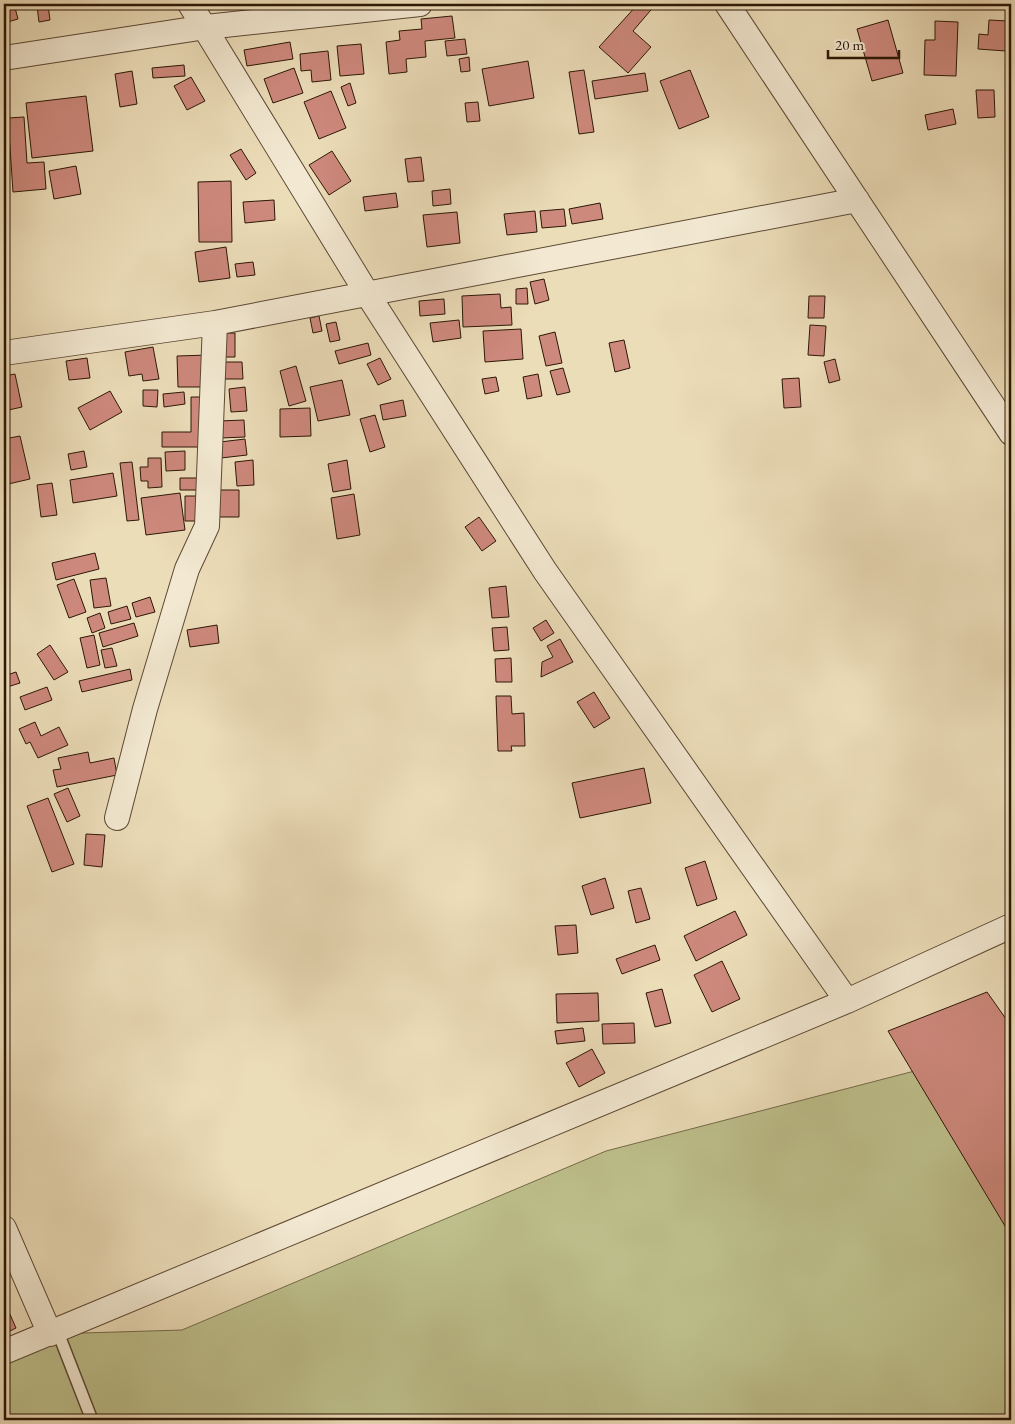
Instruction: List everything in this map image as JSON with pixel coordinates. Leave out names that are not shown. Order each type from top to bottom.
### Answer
[{"type":"street","points":[[190,4],[206,27],[368,295],[545,571],[847,1001]]},
{"type":"street","points":[[4,58],[206,27],[420,4]]},
{"type":"street","points":[[727,4],[1011,432]]},
{"type":"street","points":[[4,353],[215,323],[857,200]]},
{"type":"street","points":[[117,818],[145,709],[187,569],[207,526],[215,323]]},
{"type":"street","points":[[4,1352],[847,1001],[1011,926]]},
{"type":"street","points":[[4,1228],[54,1332]]},
{"type":"lane","points":[[54,1332],[92,1420]]},
{"type":"green space","points":[[1011,1046],[1011,1420],[4,1420],[4,1352],[50,1334],[182,1330],[606,1151]]},
{"type":"building","points":[[4,4],[14,4],[18,19],[4,23]]},
{"type":"building","points":[[638,4],[656,4],[633,31],[651,47],[628,73],[599,47]]},
{"type":"building","points":[[48,5],[50,20],[39,22],[37,6]]},
{"type":"building","points":[[452,16],[455,38],[425,41],[426,57],[406,59],[407,72],[389,74],[386,42],[400,40],[399,31],[422,29],[421,19]]},
{"type":"building","points":[[888,20],[903,73],[872,81],[857,29]]},
{"type":"building","points":[[989,20],[1008,21],[1006,51],[978,49],[979,34],[988,35]]},
{"type":"building","points":[[935,21],[958,22],[956,76],[924,75],[925,40],[935,40]]},
{"type":"building","points":[[465,39],[467,54],[447,56],[445,41]]},
{"type":"building","points":[[290,42],[293,59],[247,66],[244,50]]},
{"type":"building","points":[[361,44],[364,74],[340,76],[337,46]]},
{"type":"building","points":[[328,51],[331,80],[312,82],[311,70],[301,71],[300,54]]},
{"type":"building","points":[[469,57],[470,71],[461,72],[459,59]]},
{"type":"building","points":[[528,61],[534,98],[489,106],[482,69]]},
{"type":"building","points":[[184,65],[185,76],[153,78],[152,68]]},
{"type":"building","points":[[294,68],[303,93],[273,103],[264,79]]},
{"type":"building","points":[[584,70],[594,132],[579,134],[569,72]]},
{"type":"building","points":[[690,70],[709,117],[679,129],[660,81]]},
{"type":"building","points":[[132,71],[137,104],[120,107],[115,74]]},
{"type":"building","points":[[645,73],[648,91],[595,99],[592,81]]},
{"type":"building","points":[[191,77],[205,101],[187,110],[174,86]]},
{"type":"building","points":[[350,83],[356,103],[348,106],[341,87]]},
{"type":"building","points":[[976,90],[994,90],[995,117],[978,118]]},
{"type":"building","points":[[331,91],[346,128],[319,139],[304,102]]},
{"type":"building","points":[[86,96],[93,151],[32,158],[26,103]]},
{"type":"building","points":[[478,102],[480,121],[467,122],[465,103]]},
{"type":"building","points":[[953,109],[956,124],[928,130],[925,115]]},
{"type":"building","points":[[24,117],[27,163],[44,162],[46,189],[13,192],[8,118]]},
{"type":"building","points":[[241,149],[256,173],[246,180],[230,155]]},
{"type":"building","points":[[332,151],[351,181],[329,195],[309,165]]},
{"type":"building","points":[[421,157],[424,181],[408,182],[405,159]]},
{"type":"building","points":[[76,166],[81,194],[54,199],[49,171]]},
{"type":"building","points":[[231,181],[232,242],[199,242],[198,182]]},
{"type":"building","points":[[450,189],[451,204],[433,206],[432,191]]},
{"type":"building","points":[[396,193],[398,207],[365,211],[363,197]]},
{"type":"building","points":[[274,200],[275,220],[245,223],[243,202]]},
{"type":"building","points":[[600,203],[603,219],[572,224],[569,209]]},
{"type":"building","points":[[564,209],[566,226],[542,228],[540,211]]},
{"type":"building","points":[[535,211],[537,232],[507,235],[504,214]]},
{"type":"building","points":[[457,212],[460,243],[427,247],[423,215]]},
{"type":"building","points":[[226,247],[230,278],[199,282],[195,252]]},
{"type":"building","points":[[253,262],[255,275],[237,277],[235,264]]},
{"type":"building","points":[[544,279],[549,300],[535,304],[530,282]]},
{"type":"building","points":[[527,288],[528,304],[516,304],[516,289]]},
{"type":"building","points":[[500,294],[501,308],[511,307],[512,325],[463,327],[462,296]]},
{"type":"building","points":[[809,296],[825,296],[824,318],[808,318]]},
{"type":"building","points":[[444,299],[445,314],[420,316],[419,301]]},
{"type":"building","points":[[319,316],[322,331],[313,333],[310,318]]},
{"type":"building","points":[[459,320],[461,338],[433,342],[430,323]]},
{"type":"building","points":[[336,322],[340,340],[330,342],[326,324]]},
{"type":"building","points":[[810,325],[826,326],[824,356],[808,355]]},
{"type":"building","points":[[521,329],[523,359],[485,362],[483,331]]},
{"type":"building","points":[[555,332],[562,363],[546,366],[539,336]]},
{"type":"building","points":[[221,333],[235,333],[235,357],[221,357]]},
{"type":"building","points":[[624,340],[630,368],[615,372],[609,343]]},
{"type":"building","points":[[368,343],[371,355],[339,364],[335,351]]},
{"type":"building","points":[[153,347],[159,379],[143,381],[142,374],[129,376],[125,352]]},
{"type":"building","points":[[209,355],[210,387],[178,387],[177,356]]},
{"type":"building","points":[[87,358],[90,378],[69,380],[66,361]]},
{"type":"building","points":[[380,358],[391,379],[378,385],[367,364]]},
{"type":"building","points":[[835,359],[840,380],[829,383],[824,362]]},
{"type":"building","points":[[223,362],[242,362],[243,379],[223,379]]},
{"type":"building","points":[[296,366],[306,401],[289,406],[280,371]]},
{"type":"building","points":[[563,368],[570,392],[557,395],[550,371]]},
{"type":"building","points":[[15,374],[22,407],[4,411],[4,376]]},
{"type":"building","points":[[538,374],[542,396],[527,399],[523,377]]},
{"type":"building","points":[[496,377],[499,391],[485,394],[482,379]]},
{"type":"building","points":[[799,378],[801,407],[784,408],[782,379]]},
{"type":"building","points":[[342,380],[350,415],[318,421],[310,387]]},
{"type":"building","points":[[245,387],[247,411],[231,412],[229,389]]},
{"type":"building","points":[[143,390],[158,390],[157,407],[143,406]]},
{"type":"building","points":[[110,391],[122,412],[90,430],[78,408]]},
{"type":"building","points":[[184,392],[185,404],[164,407],[163,394]]},
{"type":"building","points":[[191,397],[207,397],[207,447],[162,447],[162,432],[191,432]]},
{"type":"building","points":[[403,400],[406,416],[383,420],[380,405]]},
{"type":"building","points":[[310,408],[311,436],[280,437],[280,409]]},
{"type":"building","points":[[375,415],[385,447],[370,452],[360,419]]},
{"type":"building","points":[[244,420],[245,437],[221,438],[219,421]]},
{"type":"building","points":[[20,436],[30,479],[4,485],[4,439]]},
{"type":"building","points":[[245,439],[247,455],[221,458],[220,442]]},
{"type":"building","points":[[84,451],[87,467],[71,470],[68,454]]},
{"type":"building","points":[[185,451],[185,470],[166,471],[165,452]]},
{"type":"building","points":[[148,458],[161,458],[162,487],[148,488],[148,481],[141,481],[140,467],[148,467]]},
{"type":"building","points":[[253,460],[254,485],[237,486],[235,462]]},
{"type":"building","points":[[347,460],[351,489],[333,492],[328,464]]},
{"type":"building","points":[[132,462],[139,520],[127,521],[120,463]]},
{"type":"building","points":[[113,473],[117,496],[73,503],[70,480]]},
{"type":"building","points":[[180,478],[202,478],[202,490],[180,490]]},
{"type":"building","points":[[52,483],[57,515],[41,517],[37,485]]},
{"type":"building","points":[[219,490],[239,490],[239,517],[219,517]]},
{"type":"building","points":[[180,493],[185,530],[146,535],[141,498]]},
{"type":"building","points":[[354,494],[360,535],[337,539],[331,498]]},
{"type":"building","points":[[185,496],[200,496],[200,521],[185,521]]},
{"type":"building","points":[[479,517],[496,541],[482,551],[465,527]]},
{"type":"building","points":[[95,553],[99,569],[56,580],[52,563]]},
{"type":"building","points":[[106,578],[111,606],[94,608],[90,580]]},
{"type":"building","points":[[74,579],[86,612],[69,618],[57,585]]},
{"type":"building","points":[[506,586],[509,617],[492,618],[489,588]]},
{"type":"building","points":[[150,597],[155,612],[136,617],[132,603]]},
{"type":"building","points":[[127,606],[131,619],[111,624],[108,612]]},
{"type":"building","points":[[100,613],[105,628],[92,633],[87,618]]},
{"type":"building","points":[[546,620],[554,633],[541,641],[533,628]]},
{"type":"building","points":[[134,623],[138,636],[103,647],[99,633]]},
{"type":"building","points":[[217,625],[219,643],[190,647],[187,630]]},
{"type":"building","points":[[507,627],[509,650],[494,651],[492,628]]},
{"type":"building","points":[[94,635],[100,665],[87,668],[80,638]]},
{"type":"building","points":[[560,639],[573,662],[541,677],[542,662],[553,657],[547,646]]},
{"type":"building","points":[[50,645],[68,672],[54,680],[37,654]]},
{"type":"building","points":[[112,648],[117,666],[105,668],[101,650]]},
{"type":"building","points":[[511,658],[512,682],[496,682],[495,659]]},
{"type":"building","points":[[130,669],[132,680],[82,692],[79,681]]},
{"type":"building","points":[[16,672],[20,683],[4,688],[4,676]]},
{"type":"building","points":[[47,687],[52,700],[25,710],[20,697]]},
{"type":"building","points":[[594,692],[610,718],[594,728],[577,702]]},
{"type":"building","points":[[496,696],[511,696],[512,714],[524,713],[525,746],[511,746],[512,751],[498,751]]},
{"type":"building","points":[[35,722],[41,736],[59,727],[68,745],[38,758],[30,742],[26,744],[19,729]]},
{"type":"building","points":[[88,752],[90,763],[114,758],[117,775],[57,787],[53,770],[61,769],[58,758]]},
{"type":"building","points":[[644,768],[651,803],[580,818],[572,783]]},
{"type":"building","points":[[68,788],[80,816],[67,822],[54,794]]},
{"type":"building","points":[[48,798],[74,864],[52,872],[27,806]]},
{"type":"building","points":[[86,834],[105,835],[102,867],[84,865]]},
{"type":"building","points":[[705,861],[717,899],[697,906],[685,868]]},
{"type":"building","points":[[605,878],[614,908],[591,915],[582,886]]},
{"type":"building","points":[[641,888],[650,919],[636,923],[628,891]]},
{"type":"building","points":[[735,911],[747,935],[696,961],[684,936]]},
{"type":"building","points":[[576,925],[578,953],[558,955],[555,926]]},
{"type":"building","points":[[655,945],[660,960],[622,974],[616,959]]},
{"type":"building","points":[[722,961],[740,999],[712,1012],[694,975]]},
{"type":"building","points":[[662,989],[671,1023],[655,1027],[646,993]]},
{"type":"building","points":[[987,992],[1011,1026],[1011,1236],[888,1031]]},
{"type":"building","points":[[598,993],[599,1021],[557,1023],[556,994]]},
{"type":"building","points":[[634,1023],[635,1043],[603,1044],[602,1024]]},
{"type":"building","points":[[583,1028],[585,1041],[557,1044],[555,1031]]},
{"type":"building","points":[[592,1049],[605,1073],[579,1087],[566,1063]]},
{"type":"building","points":[[4,1304],[16,1328],[4,1334]]}]
